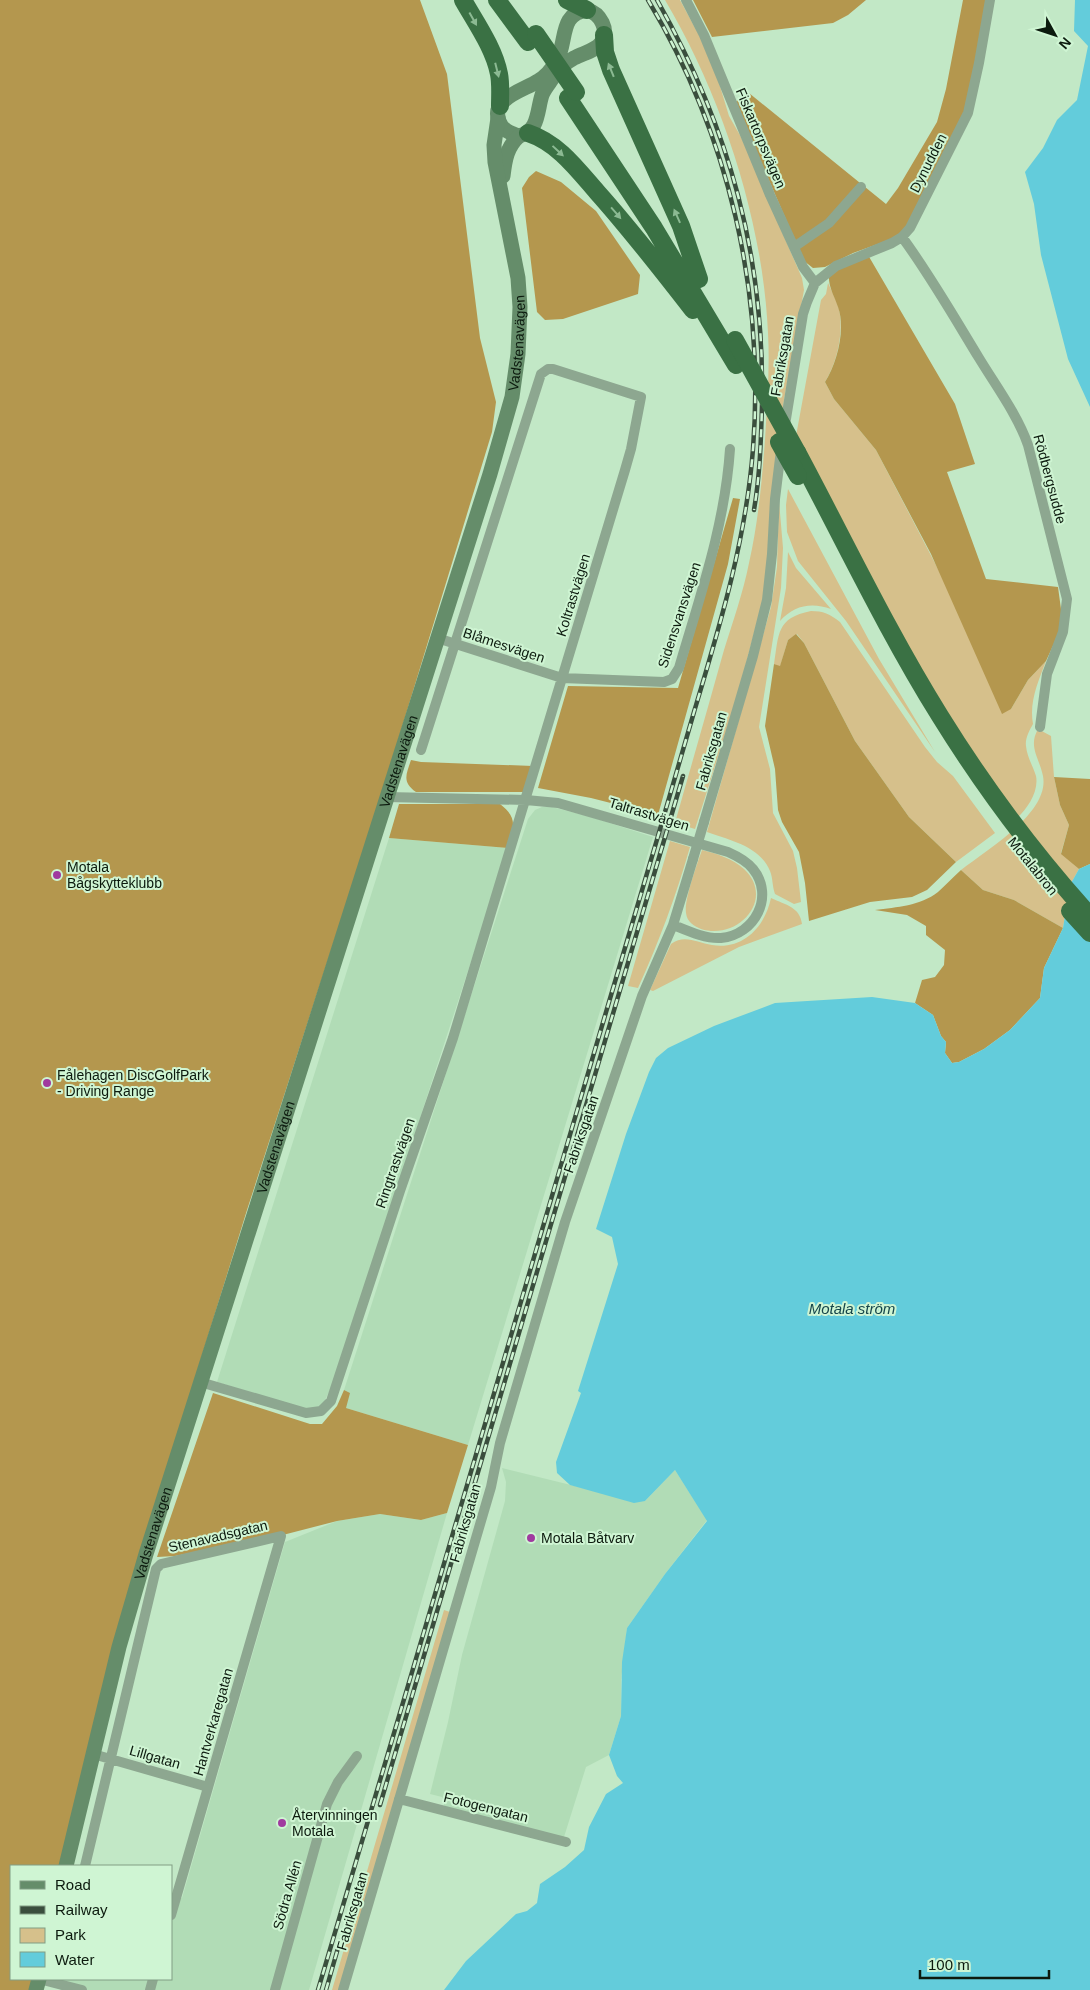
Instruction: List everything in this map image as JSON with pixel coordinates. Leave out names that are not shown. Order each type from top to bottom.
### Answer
[{"type":"highway","points":[[463,0],[497,65],[499,112]]},
{"type":"highway","points":[[498,0],[532,38]]},
{"type":"highway","points":[[511,0],[532,38],[699,279],[798,452],[920,681],[985,793]]},
{"type":"highway","points":[[567,0],[586,10]]},
{"type":"highway","points":[[604,36],[605,52],[611,70],[681,226],[699,279]]},
{"type":"highway","points":[[572,95],[736,365],[798,476],[910,687],[985,793]]},
{"type":"highway","points":[[524,134],[551,144],[583,176],[624,222],[736,365]]},
{"type":"highway","name":"Motalabron","points":[[985,793],[1090,916]]},
{"type":"highway","name":"Motalabron","points":[[985,793],[1040,876],[1090,933]]},
{"type":"main road","points":[[524,134],[505,130],[499,112],[510,96],[540,80],[550,71],[560,53],[569,18],[579,11],[586,10],[599,17],[603,23],[604,36]]},
{"type":"main road","name":"Vadstenavägen","points":[[501,190],[506,152],[512,142],[524,134],[537,119],[543,92],[566,63],[596,48],[604,36]]},
{"type":"main road","name":"Vadstenavägen","points":[[66,1865],[133,1595],[512,397],[519,338],[520,307],[518,278],[495,162],[494,146],[499,112]]},
{"type":"street","name":"Fiskartorpsvägen","points":[[686,0],[704,35],[748,146],[803,267],[815,283]]},
{"type":"street","name":"Dynudden","points":[[815,283],[836,266],[902,237],[914,220],[968,113],[990,0]]},
{"type":"street","points":[[794,247],[829,224],[861,187]]},
{"type":"street","name":"Rödbergsudde","points":[[902,237],[919,261],[995,384],[1020,426],[1028,445],[1067,599],[1063,632],[1046,674],[1040,727]]},
{"type":"street","name":"Fabriksgatan","points":[[343,1990],[490,1487],[500,1443],[566,1222],[642,996],[673,925],[753,656],[767,600],[775,499],[788,402],[804,314],[815,283]]},
{"type":"street","name":"Vadstenavägen","points":[[420,750],[538,380],[544,371],[548,369],[640,398]]},
{"type":"street","name":"Koltrastvägen","points":[[526,800],[631,449],[640,398]]},
{"type":"street","name":"Sidensvansvägen","points":[[562,678],[664,682],[676,675],[721,518],[730,449]]},
{"type":"street","name":"Blåmesvägen","points":[[437,638],[562,678]]},
{"type":"street","name":"Taltrastvägen","points":[[387,797],[526,800],[575,807],[728,852],[754,869],[761,884],[762,900],[760,910],[748,927],[730,936],[714,938],[673,925]]},
{"type":"street","name":"Ringtrastvägen","points":[[200,1382],[306,1414],[320,1412],[331,1400],[453,1038],[526,800]]},
{"type":"street","name":"Stenavadsgatan","points":[[162,1564],[281,1536]]},
{"type":"street","name":"Hantverkaregatan","points":[[172,1912],[281,1536]]},
{"type":"street","name":"Vadstenavägen","points":[[85,1865],[154,1573],[162,1564]]},
{"type":"street","name":"Lillgatan","points":[[93,1754],[208,1787]]},
{"type":"street","name":"Södra Allén","points":[[274,1990],[327,1804],[338,1782],[357,1756]]},
{"type":"street","name":"Fotogengatan","points":[[399,1800],[566,1842]]},
{"type":"street","points":[[43,1980],[82,1990]]},
{"type":"shaded area","points":[[0,0],[420,0],[447,74],[480,338],[496,402],[492,432],[381,796],[247,1210],[191,1391],[59,1865],[10,1865],[10,1980],[33,1980],[30,1990],[0,1990]]},
{"type":"shaded area","points":[[693,0],[866,0],[848,15],[833,23],[712,37]]},
{"type":"shaded area","points":[[963,0],[990,0],[965,116],[910,229],[825,267],[813,268],[804,261],[735,102],[749,93],[886,204],[898,188],[937,122],[946,89]]},
{"type":"shaded area","points":[[536,171],[561,182],[596,211],[640,275],[638,294],[563,319],[545,320],[537,312],[522,188],[529,177]]},
{"type":"shaded area","points":[[868,255],[955,404],[975,464],[947,472],[986,579],[1058,587],[1063,624],[1046,661],[1028,680],[1011,709],[1002,714],[931,554],[876,450],[834,399],[825,382],[833,365],[841,335],[840,316],[830,287],[829,274]]},
{"type":"shaded area","points":[[733,498],[740,499],[728,564],[658,815],[591,798],[538,788],[568,686],[678,688]]},
{"type":"shaded area","points":[[796,634],[804,643],[855,741],[909,817],[956,862],[927,890],[912,897],[870,902],[809,921],[799,852],[782,822],[778,810],[775,769],[765,726],[774,664],[780,666],[788,640]]},
{"type":"shaded area","points":[[411,760],[421,762],[533,766],[524,792],[416,792],[409,785],[406,778]]},
{"type":"shaded area","points":[[1054,777],[1090,779],[1090,864],[1079,869],[1061,854],[1069,825],[1060,805]]},
{"type":"shaded area","points":[[399,804],[500,804],[510,814],[513,824],[508,848],[389,838]]},
{"type":"shaded area","points":[[542,807],[552,807],[591,817],[653,837],[468,1445],[346,1408],[344,1390],[528,819],[535,810]]},
{"type":"shaded area","points":[[389,838],[508,848],[334,1382],[325,1400],[317,1409],[308,1410],[217,1382]]},
{"type":"shaded area","points":[[961,870],[983,890],[1014,900],[1063,928],[1044,968],[1040,998],[1010,1030],[984,1049],[959,1062],[952,1063],[945,1053],[946,1042],[941,1036],[933,1015],[915,1003],[922,980],[935,977],[944,965],[945,950],[926,935],[926,926],[907,915],[875,910],[908,905],[931,897]]},
{"type":"shaded area","points":[[344,1390],[350,1393],[346,1408],[468,1445],[447,1513],[421,1520],[380,1514],[337,1521],[275,1537],[175,1556],[157,1557],[213,1393],[310,1424],[322,1424],[337,1406]]},
{"type":"shaded area","points":[[502,1468],[645,1501],[675,1470],[707,1520],[665,1574],[627,1628],[621,1680],[621,1716],[609,1755],[586,1767],[564,1837],[445,1808],[442,1797],[430,1794],[462,1655],[505,1501],[506,1482]]},
{"type":"shaded area","points":[[447,1513],[309,1990],[60,1990],[63,1980],[172,1980],[172,1896],[182,1898],[285,1542],[337,1521],[380,1514],[421,1520]]},
{"type":"green space","points":[[665,0],[680,0],[700,37],[719,83],[729,116],[741,137],[802,278],[804,290],[784,400],[771,499],[768,556],[763,599],[738,694],[695,829],[675,823],[747,574],[759,502],[764,455],[769,346],[758,247],[736,160],[704,77],[686,37]]},
{"type":"green space","points":[[828,283],[839,309],[841,328],[836,356],[825,382],[834,399],[876,450],[1011,709],[1028,680],[1046,661],[1035,692],[1032,708],[1033,724],[1026,743],[1036,776],[1036,787],[1029,804],[1017,818],[994,786],[918,666],[796,436],[821,300],[826,294]]},
{"type":"green space","points":[[788,489],[879,659],[935,752],[846,621],[798,561],[787,532],[786,505]]},
{"type":"green space","points":[[779,501],[783,548],[781,588],[759,727],[770,769],[773,813],[793,851],[797,868],[801,902],[794,904],[775,894],[770,871],[759,855],[734,841],[707,832],[771,607],[777,567]]},
{"type":"green space","points":[[788,552],[796,568],[831,609],[804,606],[791,611],[780,621],[786,588]]},
{"type":"green space","points":[[811,611],[826,614],[840,622],[925,747],[937,762],[953,776],[995,833],[956,862],[909,817],[855,741],[804,643],[797,634],[788,640],[780,667],[774,664],[779,636],[785,623],[791,618]]},
{"type":"green space","points":[[1038,729],[1051,736],[1054,777],[1060,805],[1069,825],[1061,853],[1079,869],[1070,885],[1063,928],[1014,900],[983,890],[961,870],[1014,829],[1027,817],[1037,803],[1043,790],[1043,776],[1034,747],[1035,735]]},
{"type":"green space","points":[[670,841],[690,847],[667,919],[638,988],[628,986]]},
{"type":"green space","points":[[702,850],[734,862],[744,869],[753,881],[756,893],[754,904],[748,915],[728,929],[715,931],[701,929],[691,923],[686,913],[689,891]]},
{"type":"green space","points":[[771,898],[795,910],[801,918],[802,924],[739,947],[653,991],[650,990],[671,944],[686,939],[723,946],[743,940],[751,934],[764,918]]},
{"type":"green space","points":[[444,1610],[450,1612],[340,1990],[332,1990]]},
{"type":"water","points":[[1075,0],[1090,0],[1090,407],[1068,359],[1041,255],[1034,204],[1025,172],[1043,148],[1057,120],[1077,100],[1088,46],[1074,31]]},
{"type":"water","name":"Motala ström","points":[[1090,864],[1090,1990],[444,1990],[466,1961],[516,1914],[527,1911],[537,1903],[540,1884],[565,1867],[584,1850],[589,1827],[606,1794],[623,1783],[617,1776],[609,1755],[621,1716],[622,1662],[627,1628],[665,1574],[707,1521],[675,1470],[645,1501],[634,1503],[570,1485],[557,1473],[556,1462],[581,1393],[578,1391],[618,1264],[612,1237],[596,1229],[626,1134],[656,1058],[668,1048],[714,1026],[775,1003],[872,997],[915,1003],[933,1015],[941,1036],[946,1042],[945,1053],[952,1063],[959,1062],[984,1049],[1010,1030],[1040,998],[1044,968],[1063,928],[1070,885],[1079,869]]},
{"type":"railway","points":[[318,1990],[713,647],[731,582],[750,483],[755,390],[753,332],[746,274],[735,216],[720,160],[700,105],[676,52],[648,0]]},
{"type":"railway","points":[[657,0],[683,48],[705,97],[738,195],[749,246],[757,297],[761,350],[761,444],[754,510]]},
{"type":"railway","points":[[380,1805],[683,776]]},
{"type":"railway","points":[[326,1990],[340,1941]]},
{"type":"place","name":"Motala Bågskytteklubb","points":[[57,875]]},
{"type":"place","name":"Fålehagen DiscGolfPark - Driving Range","points":[[47,1083]]},
{"type":"place","name":"Motala Båtvarv","points":[[531,1538]]},
{"type":"place","name":"Återvinningen Motala","points":[[282,1823]]}]
